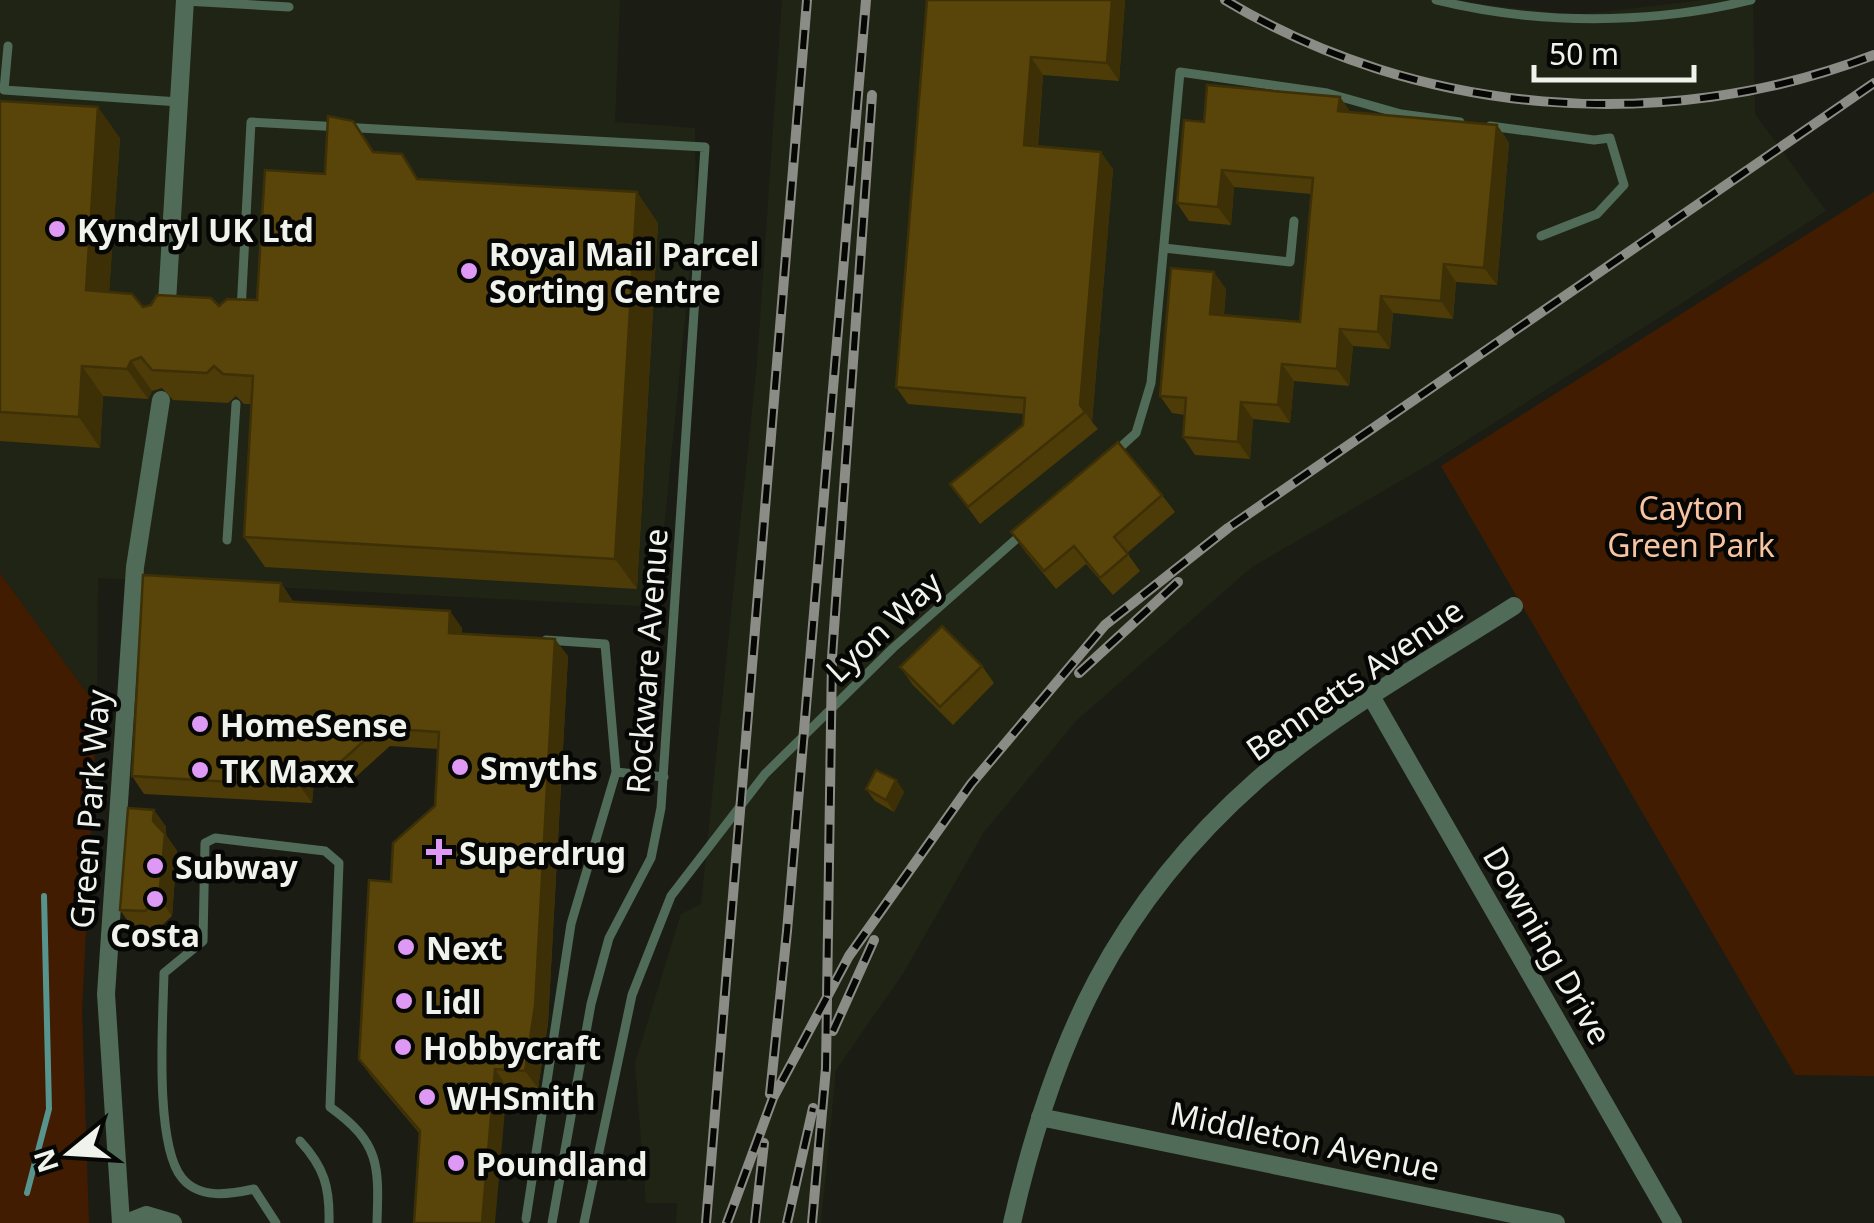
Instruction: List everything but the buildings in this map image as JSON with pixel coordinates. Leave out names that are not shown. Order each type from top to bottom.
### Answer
[{"type":"street","points":[[166,325],[184,0]]},
{"type":"street","name":"Green Park Way","points":[[161,400],[135,567],[106,994],[124,1223],[146,1215],[173,1223]]},
{"type":"street","name":"Bennetts Avenue","points":[[1012,1223],[1040,1117],[1077,1013],[1118,943],[1180,858],[1257,780],[1372,698],[1514,606]]},
{"type":"street","name":"Downing Drive","points":[[1372,698],[1673,1223]]},
{"type":"street","name":"Middleton Avenue","points":[[1040,1117],[1556,1223]]},
{"type":"lane","points":[[184,0],[289,7]]},
{"type":"lane","points":[[1436,0],[1492,14],[1588,19],[1716,9],[1751,0]]},
{"type":"lane","points":[[8,46],[4,90],[179,102]]},
{"type":"lane","points":[[1108,458],[1136,433],[1151,383],[1180,72],[1326,93],[1402,114],[1469,124]]},
{"type":"lane","name":"Rockware Avenue","points":[[240,328],[252,122],[706,147],[664,777],[651,858],[609,938],[590,1004],[552,1223]]},
{"type":"lane","points":[[1484,125],[1594,140],[1610,138],[1624,185],[1596,214],[1542,236]]},
{"type":"lane","points":[[1164,248],[1290,262],[1294,220]]},
{"type":"lane","points":[[227,540],[236,404]]},
{"type":"lane","name":"Lyon Way","points":[[584,1223],[632,995],[672,896],[764,774],[892,648],[1038,520]]},
{"type":"lane","points":[[526,1218],[571,924],[616,772],[605,644],[530,639]]},
{"type":"lane","points":[[616,772],[664,777]]},
{"type":"lane","points":[[276,1223],[274,1213],[254,1190],[228,1195],[202,1192],[181,1178],[164,1122],[164,974],[203,941],[205,843],[215,838],[325,850],[340,863],[330,1106],[357,1126],[379,1164],[377,1223]]},
{"type":"lane","points":[[300,1141],[319,1161],[330,1190],[328,1223]]},
{"type":"shaded area","points":[[0,0],[620,0],[615,122],[695,128],[696,209],[656,607],[98,578],[97,707],[0,573]]},
{"type":"shaded area","points":[[782,0],[1444,0],[1576,15],[1704,0],[1753,0],[1755,114],[1826,211],[1428,465],[1252,567],[1077,720],[984,832],[904,972],[836,1070],[821,1223],[676,1223],[677,1203],[646,1203],[635,1063],[681,914],[701,904],[757,363]]},
{"type":"green space","name":"Cayton Green Park","points":[[1874,192],[1874,1076],[1795,1075],[1441,466]]},
{"type":"green space","points":[[0,573],[97,707],[82,1011],[89,1223],[0,1223]]},
{"type":"waterway","points":[[27,1193],[49,1109],[44,896]]},
{"type":"railway","points":[[706,1223],[807,0]]},
{"type":"railway","points":[[770,1094],[866,0]]},
{"type":"railway","points":[[1225,0],[1299,39],[1378,69],[1460,90],[1543,101],[1627,104],[1711,97],[1794,81],[1874,55]]},
{"type":"railway","points":[[727,1223],[773,1098],[849,956],[971,784],[1105,625],[1228,528],[1874,83]]},
{"type":"railway","points":[[812,1223],[826,1068],[832,657],[872,95]]},
{"type":"railway","points":[[1079,673],[1178,582]]},
{"type":"railway","points":[[833,1031],[874,940]]},
{"type":"railway","points":[[787,1223],[813,1108]]},
{"type":"railway","points":[[755,1223],[764,1143]]},
{"type":"place","name":"Kyndryl UK Ltd","points":[[57,229]]},
{"type":"place","name":"Royal Mail Parcel Sorting Centre","points":[[469,271]]},
{"type":"place","name":"HomeSense","points":[[200,724]]},
{"type":"place","name":"Smyths","points":[[460,767]]},
{"type":"place","name":"TK Maxx","points":[[200,770]]},
{"type":"place","name":"Superdrug","points":[[439,852]]},
{"type":"place","name":"Subway","points":[[155,866]]},
{"type":"place","name":"Costa","points":[[155,899]]},
{"type":"place","name":"Next","points":[[406,947]]},
{"type":"place","name":"Lidl","points":[[404,1001]]},
{"type":"place","name":"Hobbycraft","points":[[403,1047]]},
{"type":"place","name":"WHSmith","points":[[427,1097]]},
{"type":"place","name":"Poundland","points":[[456,1163]]}]
